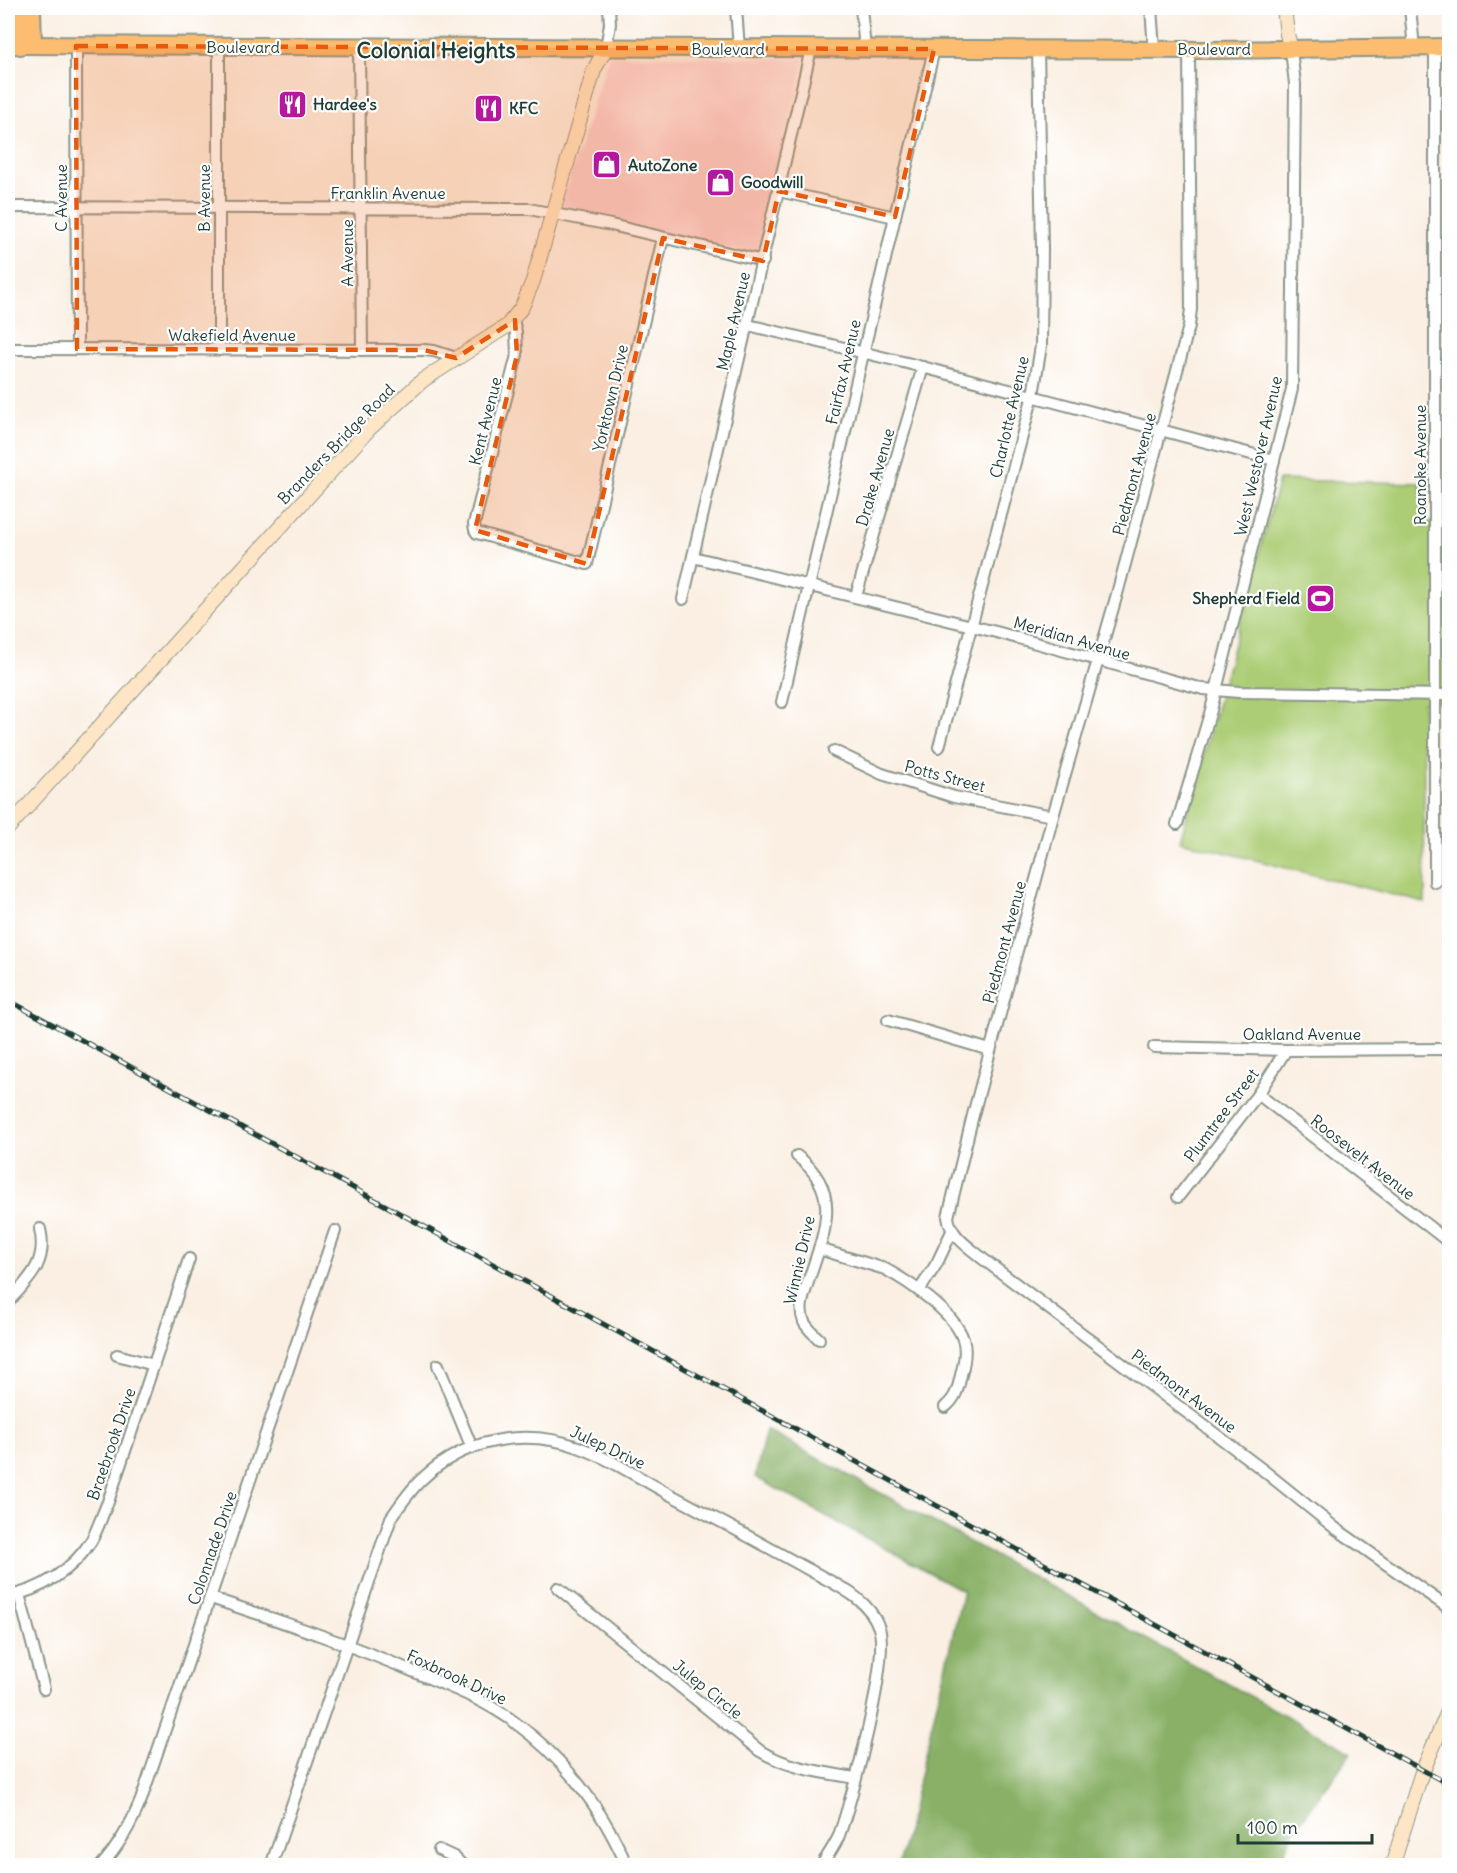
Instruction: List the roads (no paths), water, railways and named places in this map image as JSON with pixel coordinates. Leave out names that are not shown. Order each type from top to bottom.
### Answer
[{"type":"main road","points":[[17,8],[20,45]]},
{"type":"main road","points":[[20,45],[32,8]]},
{"type":"main road","name":"Boulevard","points":[[20,45],[1190,50],[1442,48]]},
{"type":"street","points":[[606,48],[610,24],[609,8]]},
{"type":"street","points":[[736,8],[739,49]]},
{"type":"street","points":[[861,8],[865,48]]},
{"type":"street","points":[[1151,8],[1154,49]]},
{"type":"street","points":[[1284,8],[1291,50]]},
{"type":"street","points":[[1410,8],[1414,48]]},
{"type":"street","name":"C Avenue","points":[[76,46],[77,349]]},
{"type":"street","name":"B Avenue","points":[[219,47],[219,350]]},
{"type":"street","name":"A Avenue","points":[[359,48],[362,350]]},
{"type":"street","name":"Branders Bridge Road","points":[[8,828],[392,406],[423,380],[496,334],[513,320],[528,295],[594,70],[606,48]]},
{"type":"street","name":"Roanoke Avenue","points":[[1435,882],[1442,48]]},
{"type":"street","name":"Maple Avenue","points":[[684,599],[811,49]]},
{"type":"street","name":"Fairfax Avenue","points":[[782,702],[934,49]]},
{"type":"street","name":"Charlotte Avenue","points":[[939,747],[1033,395],[1041,346],[1042,248],[1038,49]]},
{"type":"street","name":"Piedmont Avenue","points":[[1190,50],[1191,309],[1189,326],[1098,661],[1053,816],[948,1217],[952,1231],[983,1259],[1256,1464],[1335,1528],[1449,1609]]},
{"type":"street","name":"West Westover Avenue","points":[[1178,824],[1216,691],[1292,389],[1295,84],[1291,50]]},
{"type":"street","points":[[779,191],[895,217]]},
{"type":"street","name":"Franklin Avenue","points":[[8,207],[516,208],[553,212],[763,261]]},
{"type":"street","name":"Yorktown Drive","points":[[474,530],[477,533],[587,564],[663,238]]},
{"type":"street","name":"Kent Avenue","points":[[474,530],[517,356],[513,320]]},
{"type":"street","points":[[748,325],[1033,395],[1274,460]]},
{"type":"street","name":"Wakefield Avenue","points":[[8,349],[434,351],[456,358]]},
{"type":"street","name":"Drake Avenue","points":[[856,596],[923,367]]},
{"type":"street","name":"Meridian Avenue","points":[[693,557],[856,596],[1216,691],[1449,695]]},
{"type":"street","name":"Potts Street","points":[[834,751],[882,774],[954,797],[1053,816]]},
{"type":"street","points":[[888,1020],[990,1050]]},
{"type":"street","name":"Oakland Avenue","points":[[1154,1047],[1286,1050],[1449,1049]]},
{"type":"street","name":"Plumtree Street","points":[[1178,1197],[1258,1094],[1286,1050]]},
{"type":"street","name":"Roosevelt Avenue","points":[[1258,1094],[1449,1243]]},
{"type":"street","name":"Winnie Drive","points":[[797,1156],[809,1165],[826,1193],[827,1204],[819,1249],[801,1303],[805,1324],[819,1339]]},
{"type":"street","points":[[8,1302],[39,1264],[42,1245],[40,1229]]},
{"type":"street","name":"Colonnade Drive","points":[[101,1866],[122,1839],[141,1800],[335,1231]]},
{"type":"street","points":[[919,1291],[937,1263],[952,1231]]},
{"type":"street","points":[[819,1249],[885,1269],[919,1291],[951,1318],[964,1341],[964,1363],[957,1392],[945,1407]]},
{"type":"street","name":"Braebrook Drive","points":[[8,1596],[34,1589],[64,1570],[79,1557],[92,1539],[108,1502],[189,1259]]},
{"type":"street","points":[[117,1355],[154,1365]]},
{"type":"street","points":[[438,1365],[472,1448]]},
{"type":"street","name":"Julep Drive","points":[[271,1866],[391,1518],[405,1498],[432,1470],[452,1457],[492,1441],[522,1437],[556,1440],[579,1447],[850,1592],[870,1612],[880,1630],[881,1659],[855,1778],[836,1842],[820,1866]]},
{"type":"street","name":"Julep Circle","points":[[558,1588],[760,1751],[797,1768],[855,1778]]},
{"type":"street","points":[[20,1594],[44,1689]]},
{"type":"street","name":"Foxbrook Drive","points":[[211,1598],[346,1645],[470,1696],[514,1722],[552,1755],[590,1797],[606,1821],[627,1866]]},
{"type":"street","points":[[1392,1866],[1420,1775],[1449,1707]]},
{"type":"street","points":[[439,1850],[454,1857],[463,1866]]},
{"type":"railway","points":[[8,1000],[1450,1785]]},
{"type":"place","name":"Hardee's","points":[[292,104]]},
{"type":"place","name":"KFC","points":[[488,108]]},
{"type":"place","name":"AutoZone","points":[[607,165]]},
{"type":"place","name":"Goodwill","points":[[720,182]]},
{"type":"place","name":"Shepherd Field","points":[[1321,598]]},
{"type":"district","name":"Colonial Heights","points":[[436,50]]}]
